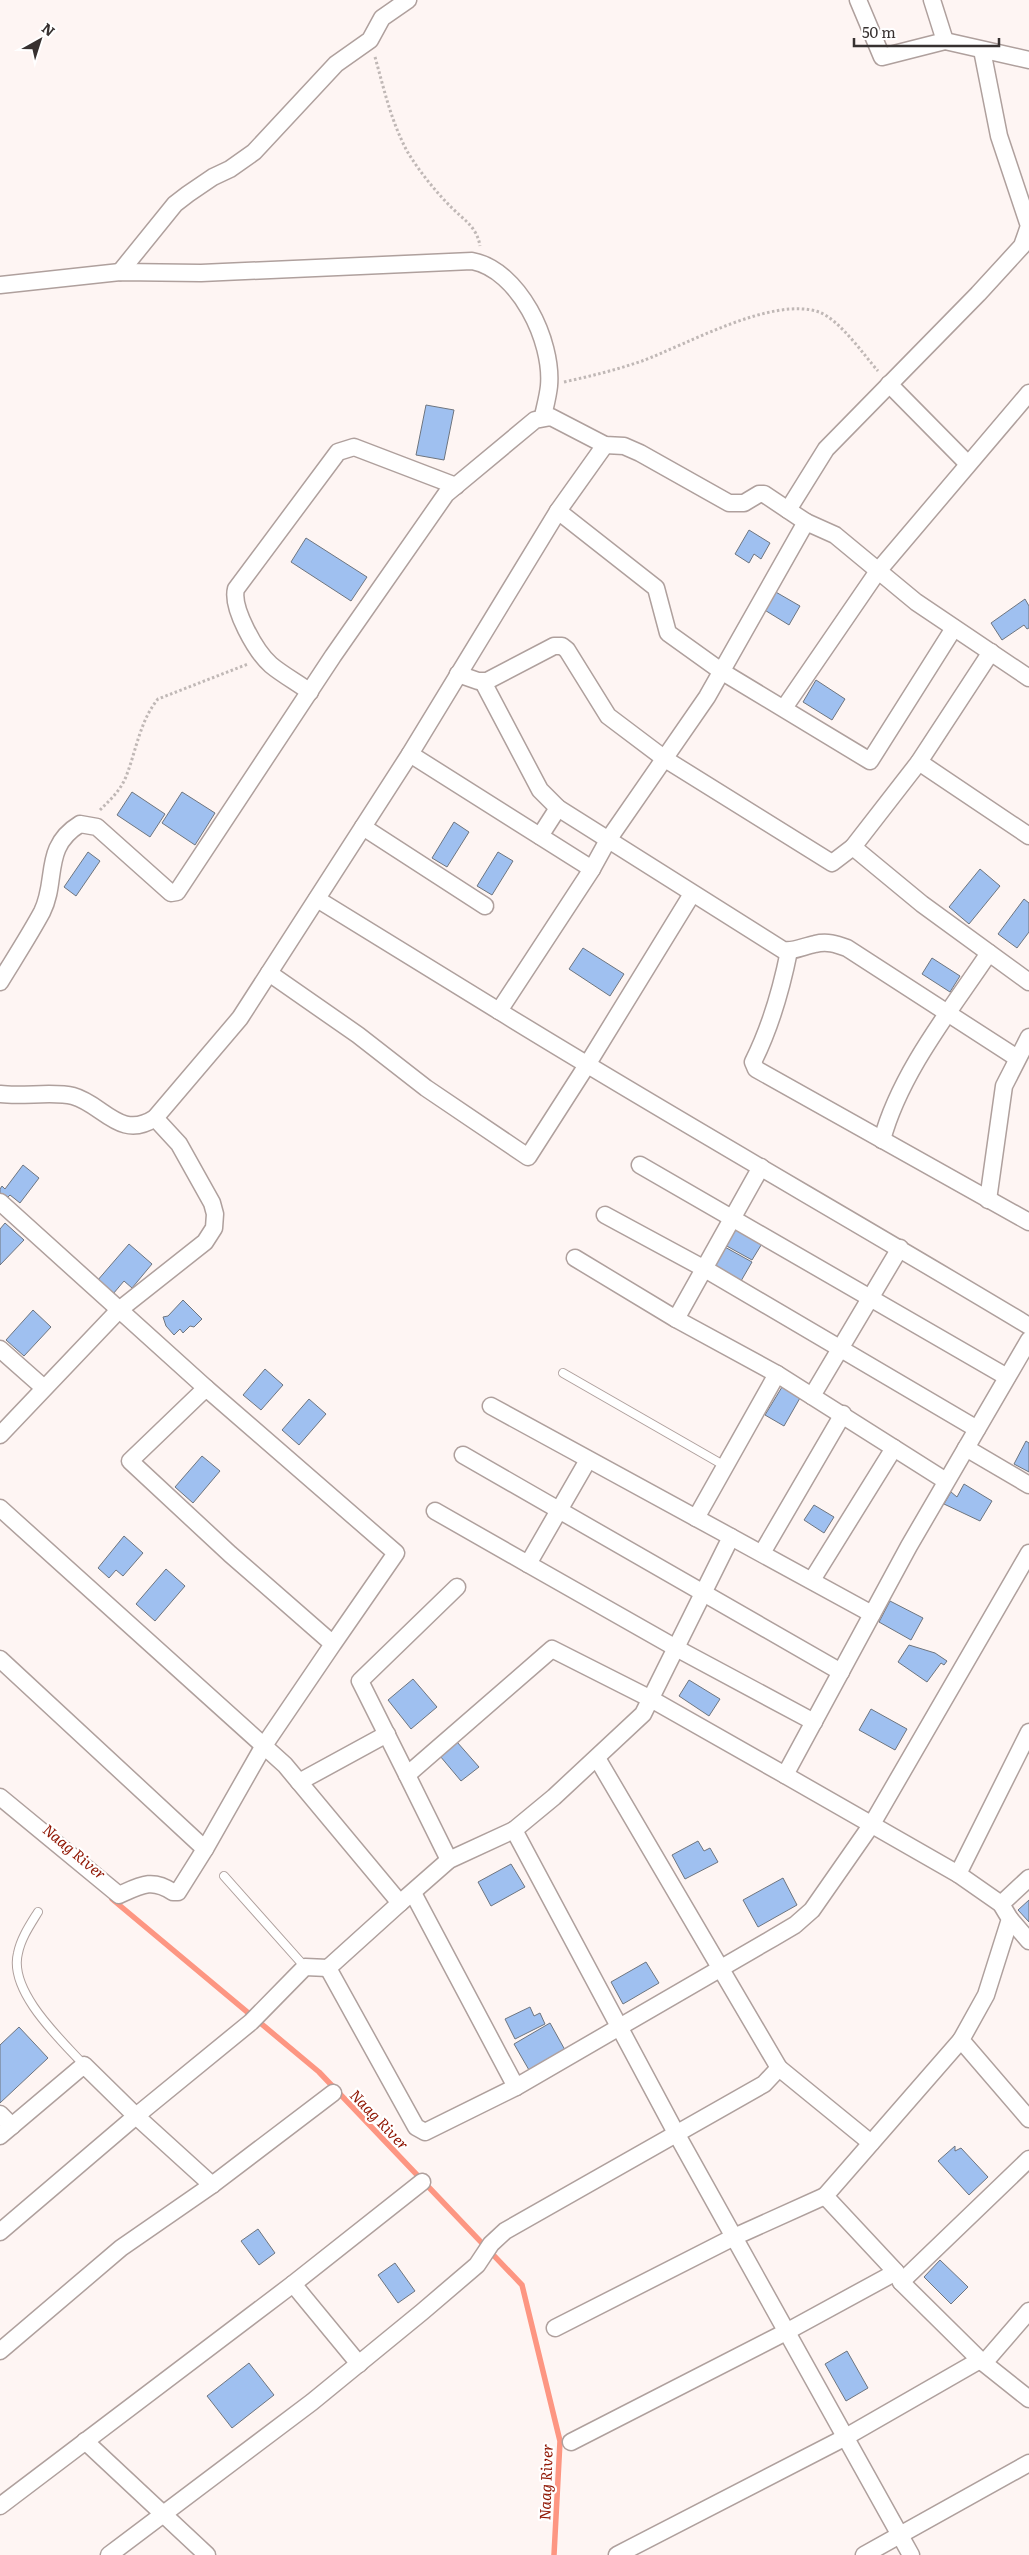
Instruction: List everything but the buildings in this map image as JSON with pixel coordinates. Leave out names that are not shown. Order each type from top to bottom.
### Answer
[{"type":"street","points":[[120,272],[176,204],[213,177],[230,169],[254,152],[336,64],[370,40],[382,18],[408,0]]},
{"type":"street","points":[[858,0],[882,57],[945,41],[1029,60]]},
{"type":"street","points":[[932,0],[945,41]]},
{"type":"street","points":[[788,510],[826,449],[978,294],[1022,246],[1028,236],[1029,226],[999,136],[982,50]]},
{"type":"street","points":[[0,285],[120,272],[201,273],[486,263],[522,297],[535,320],[546,354],[549,385],[543,416]]},
{"type":"street","points":[[889,384],[968,464]]},
{"type":"street","points":[[784,708],[878,571],[1029,393]]},
{"type":"street","points":[[0,982],[43,911],[55,851],[70,829],[87,823],[97,827],[171,893],[177,892],[333,656],[446,494],[535,420],[543,416],[551,417],[605,445],[624,446],[640,453],[730,503],[744,503],[759,494],[806,522],[835,535],[916,602],[1029,678]]},
{"type":"street","points":[[0,1094],[19,1097],[70,1095],[83,1100],[110,1118],[136,1126],[146,1124],[155,1118],[240,1018],[410,754],[558,511],[605,445]]},
{"type":"street","points":[[310,692],[271,665],[257,647],[235,605],[236,589],[338,452],[354,447],[456,486]]},
{"type":"street","points":[[558,511],[656,588],[668,633],[721,671],[870,761],[954,628]]},
{"type":"street","points":[[499,1011],[592,869],[608,840],[665,759],[721,671],[806,522]]},
{"type":"street","points":[[483,682],[554,646],[562,646],[567,650],[608,716],[665,759],[832,863],[853,847],[919,762],[991,652]]},
{"type":"street","points":[[458,674],[483,682],[540,790],[558,808],[692,894],[786,951],[830,942],[847,948],[1017,1058]]},
{"type":"street","points":[[410,754],[592,869]]},
{"type":"street","points":[[919,762],[1029,836]]},
{"type":"street","points":[[540,836],[558,808]]},
{"type":"street","points":[[363,827],[485,906]]},
{"type":"street","points":[[853,847],[922,904],[1029,982]]},
{"type":"street","points":[[269,973],[358,1035],[426,1088],[528,1157],[692,894]]},
{"type":"street","points":[[317,899],[587,1065],[900,1248],[1029,1326]]},
{"type":"street","points":[[786,951],[777,1008],[753,1066],[1029,1222]]},
{"type":"street","points":[[882,1140],[889,1115],[898,1094],[947,1014],[990,953]]},
{"type":"street","points":[[988,1200],[999,1107],[1004,1086],[1029,1037]]},
{"type":"street","points":[[0,1435],[119,1310],[205,1242],[214,1228],[215,1214],[212,1203],[186,1154],[155,1118]]},
{"type":"street","points":[[640,1165],[1007,1377]]},
{"type":"street","points":[[676,1319],[761,1167]]},
{"type":"street","points":[[0,1202],[206,1388],[396,1553],[263,1747],[205,1849],[178,1892],[152,1882],[119,1895],[0,1797]]},
{"type":"street","points":[[605,1215],[705,1269],[977,1430]]},
{"type":"street","points":[[812,1396],[900,1248]]},
{"type":"street","points":[[575,1258],[676,1319],[777,1374],[843,1414],[946,1482]]},
{"type":"street","points":[[785,1775],[946,1482],[1029,1340]]},
{"type":"street","points":[[0,1349],[44,1388]]},
{"type":"street","points":[[696,1518],[777,1374]]},
{"type":"street","points":[[206,1388],[130,1461],[230,1554],[333,1644]]},
{"type":"street","points":[[491,1406],[872,1614]]},
{"type":"street","points":[[762,1554],[843,1414]]},
{"type":"street","points":[[812,1580],[894,1448]]},
{"type":"street","points":[[966,1448],[1029,1484]]},
{"type":"street","points":[[462,1455],[841,1672]]},
{"type":"street","points":[[528,1564],[588,1460]]},
{"type":"street","points":[[0,1508],[285,1765],[406,1898],[516,2087]]},
{"type":"street","points":[[434,1511],[676,1648],[814,1722]]},
{"type":"street","points":[[0,2232],[136,2116],[252,2022],[306,1967],[328,1968],[449,1860],[514,1830],[597,1758],[643,1714],[731,1537]]},
{"type":"street","points":[[328,1968],[416,2127],[425,2132],[516,2087],[620,2025],[721,1969],[795,1925],[812,1910],[872,1824],[1029,1553]]},
{"type":"street","points":[[449,1860],[360,1681],[457,1588]]},
{"type":"street","points":[[407,1775],[552,1649],[651,1699],[958,1874],[1001,1904],[1010,1919],[1029,1941]]},
{"type":"street","points":[[0,1659],[205,1849]]},
{"type":"street","points":[[958,1874],[1029,1732]]},
{"type":"street","points":[[299,1782],[387,1734]]},
{"type":"street","points":[[597,1758],[779,2068],[871,2143]]},
{"type":"street","points":[[514,1830],[620,2025],[676,2133],[844,2438],[911,2555]]},
{"type":"street","points":[[1001,1904],[1029,1878]]},
{"type":"street","points":[[555,2328],[734,2238],[825,2196],[961,2040],[986,1995],[1010,1919]]},
{"type":"street","points":[[961,2040],[1029,2119]]},
{"type":"street","points":[[0,2114],[6,2131],[84,2065],[136,2116],[212,2185]]},
{"type":"street","points":[[109,2555],[163,2515],[188,2493],[312,2402],[477,2265],[491,2244],[505,2232],[764,2084],[779,2068]]},
{"type":"street","points":[[0,2351],[122,2248],[212,2185],[333,2093]]},
{"type":"street","points":[[571,2442],[786,2332],[899,2277],[1029,2159]]},
{"type":"street","points":[[0,2506],[293,2284],[422,2182]]},
{"type":"street","points":[[825,2196],[899,2277],[982,2362],[1029,2399]]},
{"type":"street","points":[[293,2284],[358,2364]]},
{"type":"street","points":[[617,2555],[844,2438],[982,2362],[1029,2310]]},
{"type":"street","points":[[85,2441],[207,2555]]},
{"type":"street","points":[[864,2555],[1029,2463]]},
{"type":"lane","points":[[563,1373],[726,1466]]},
{"type":"lane","points":[[224,1876],[306,1967]]},
{"type":"lane","points":[[38,1912],[26,1932],[17,1955],[20,1981],[35,2011],[84,2065]]},
{"type":"path","points":[[370,40],[393,120],[408,151],[424,177],[478,235],[480,245],[479,262]]},
{"type":"path","points":[[549,385],[599,375],[641,361],[759,314],[796,308],[820,313],[837,324],[889,384]]},
{"type":"path","points":[[87,823],[117,792],[124,781],[143,727],[152,707],[158,699],[265,658]]},
{"type":"waterway","name":"Naag River","points":[[112,1899],[319,2072],[522,2285],[560,2441],[554,2555]]}]
